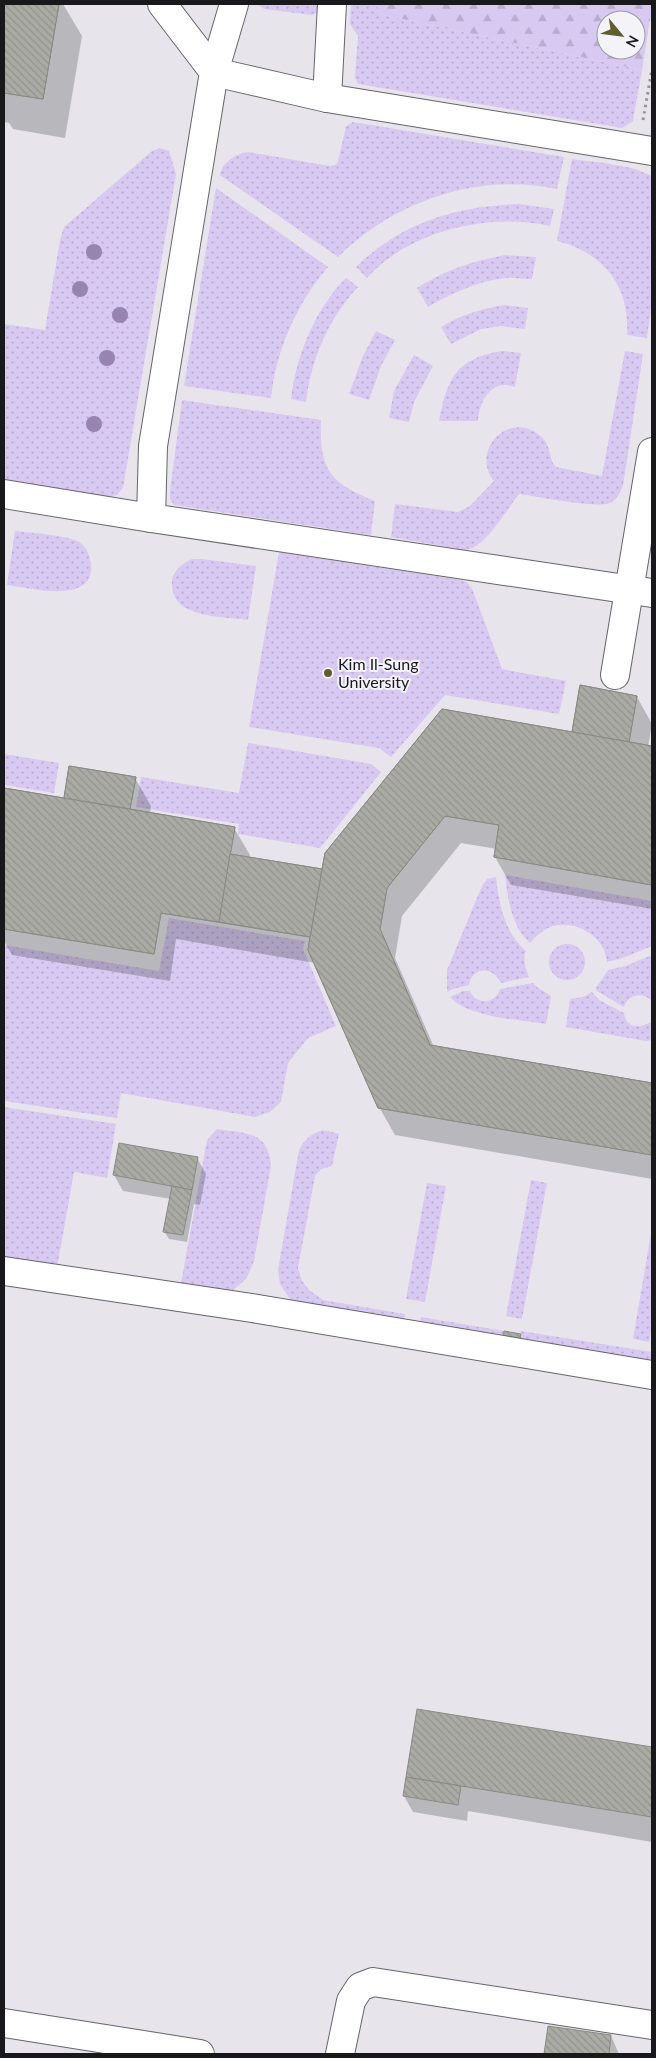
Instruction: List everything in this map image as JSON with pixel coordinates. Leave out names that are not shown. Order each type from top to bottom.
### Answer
[{"type":"street","points":[[162,4],[214,72],[327,98],[645,149]]},
{"type":"street","points":[[150,518],[153,446],[214,72],[234,4]]},
{"type":"street","points":[[327,98],[332,4]]},
{"type":"street","points":[[616,675],[641,591],[652,452]]},
{"type":"street","points":[[4,494],[150,518],[641,591]]},
{"type":"street","points":[[4,1271],[252,1308],[652,1375]]},
{"type":"street","points":[[340,2054],[351,2001],[360,1987],[373,1982],[652,2025]]},
{"type":"street","points":[[4,2023],[165,2052],[200,2054]]},
{"type":"path","points":[[645,149],[652,69]]},
{"type":"green space","points":[[257,4],[321,4],[318,12],[312,15],[264,9]]},
{"type":"green space","points":[[351,4],[377,4],[379,14],[642,70],[633,121],[622,128],[358,84],[355,77],[358,36],[350,24]]},
{"type":"green space","points":[[377,4],[652,4],[646,45],[646,10],[596,10],[596,60],[644,60],[642,70],[379,14]]},
{"type":"green space","points":[[353,122],[564,157],[557,189],[527,185],[497,185],[468,188],[439,196],[411,206],[385,220],[360,237],[338,257],[220,175],[221,170],[230,159],[248,152],[330,166],[335,165],[338,162],[346,126]]},
{"type":"green space","points":[[160,148],[169,151],[176,174],[123,488],[117,495],[106,497],[4,480],[4,324],[45,330],[60,240],[64,227],[152,151]]},
{"type":"green space","points":[[572,159],[626,167],[652,177],[652,300],[647,338],[627,335],[627,317],[619,287],[601,263],[574,246],[557,241]]},
{"type":"green space","points":[[216,188],[328,267],[307,296],[290,328],[278,362],[271,398],[184,386]]},
{"type":"green space","points":[[519,204],[554,209],[550,226],[527,222],[502,221],[452,229],[428,237],[405,248],[385,261],[367,278],[356,267],[392,238],[431,219],[473,208]]},
{"type":"green space","points":[[505,255],[536,257],[532,279],[508,278],[485,282],[456,292],[428,307],[417,288],[459,267]]},
{"type":"green space","points":[[346,278],[358,287],[347,299],[323,341],[312,371],[306,402],[291,399],[297,366],[309,334],[325,304]]},
{"type":"green space","points":[[504,305],[528,308],[525,329],[501,326],[481,329],[451,344],[441,327],[471,313]]},
{"type":"green space","points":[[376,331],[395,340],[381,366],[369,400],[349,394],[363,356]]},
{"type":"green space","points":[[502,351],[521,353],[515,387],[500,386],[488,393],[481,406],[478,421],[439,421],[446,392],[457,372],[474,359],[486,354]]},
{"type":"green space","points":[[625,351],[643,354],[623,486],[619,495],[612,502],[595,504],[567,502],[519,494],[488,535],[481,542],[466,550],[391,537],[395,504],[458,512],[470,506],[494,481],[488,469],[489,447],[505,431],[515,427],[527,428],[543,438],[556,467],[602,476]]},
{"type":"green space","points":[[414,355],[433,366],[414,402],[409,422],[389,418],[394,391]]},
{"type":"green space","points":[[182,400],[321,420],[322,451],[330,472],[347,488],[375,501],[371,535],[174,505],[170,499],[170,491]]},
{"type":"green space","points":[[15,531],[57,536],[79,542],[86,549],[90,558],[89,577],[83,585],[72,590],[44,591],[7,585]]},
{"type":"green space","points":[[279,552],[467,582],[473,591],[502,669],[566,681],[559,714],[445,695],[391,757],[379,748],[249,727]]},
{"type":"green space","points":[[192,559],[256,566],[248,620],[201,614],[181,604],[175,596],[172,580],[175,572],[184,563]]},
{"type":"green space","points":[[248,743],[371,764],[381,772],[320,848],[238,834],[239,824],[136,807],[141,777],[239,793]]},
{"type":"green space","points":[[4,754],[59,763],[54,793],[4,785]]},
{"type":"green space","points":[[505,875],[652,901],[652,946],[623,958],[607,962],[605,952],[594,936],[577,927],[567,925],[557,925],[548,928],[530,943],[518,929],[509,903]]},
{"type":"green space","points":[[496,877],[504,917],[512,935],[526,951],[524,961],[529,977],[501,983],[489,971],[479,971],[471,979],[469,985],[447,992],[447,970],[482,886],[487,879]]},
{"type":"green space","points":[[169,918],[305,941],[303,949],[336,1026],[308,1038],[288,1063],[281,1102],[270,1112],[255,1117],[121,1093],[117,1118],[4,1101],[4,945],[159,971]]},
{"type":"green space","points":[[567,944],[574,945],[580,949],[584,955],[584,969],[580,975],[574,979],[567,980],[560,979],[554,975],[550,969],[549,962],[550,955],[554,949],[560,945]]},
{"type":"green space","points":[[652,955],[652,1002],[641,995],[629,999],[624,1007],[597,991],[596,988],[608,970],[625,966]]},
{"type":"green space","points":[[533,983],[551,996],[546,1024],[481,1013],[458,1004],[450,997],[463,991],[470,991],[477,999],[485,1001],[494,998],[500,989]]},
{"type":"green space","points":[[592,992],[599,1000],[624,1013],[625,1018],[631,1025],[639,1026],[652,1021],[652,1040],[646,1041],[566,1027],[570,999],[583,997]]},
{"type":"green space","points":[[4,1107],[116,1124],[107,1178],[74,1172],[57,1268],[4,1259]]},
{"type":"green space","points":[[217,1129],[246,1133],[260,1140],[269,1154],[271,1166],[254,1261],[246,1279],[232,1291],[213,1295],[180,1289],[207,1140]]},
{"type":"green space","points":[[323,1130],[339,1134],[332,1166],[321,1169],[315,1176],[298,1268],[302,1281],[309,1290],[323,1300],[405,1314],[403,1324],[292,1302],[280,1284],[278,1270],[299,1150],[308,1137]]},
{"type":"green space","points":[[531,1180],[547,1183],[522,1319],[506,1316]]},
{"type":"green space","points":[[427,1183],[446,1186],[425,1302],[406,1299]]},
{"type":"green space","points":[[652,1228],[652,1326],[649,1342],[633,1339]]},
{"type":"green space","points":[[421,1317],[504,1331],[503,1340],[419,1327]]},
{"type":"green space","points":[[521,1331],[652,1352],[652,1364],[519,1343]]},
{"type":"building","points":[[4,4],[59,4],[43,99],[4,93]]},
{"type":"building","points":[[4,4],[59,4],[43,99],[4,93]]},
{"type":"building","points":[[580,685],[637,696],[629,742],[652,746],[652,885],[494,857],[499,825],[445,816],[387,888],[380,929],[430,1045],[652,1083],[652,1155],[378,1108],[308,950],[310,937],[161,913],[154,954],[4,929],[4,788],[64,798],[69,766],[136,777],[130,809],[235,827],[230,854],[322,869],[325,853],[442,709],[572,732]]},
{"type":"building","points":[[580,685],[637,696],[629,742],[572,732]]},
{"type":"building","points":[[442,709],[652,746],[652,885],[494,857],[499,825],[445,816],[387,888],[380,929],[430,1045],[652,1083],[652,1155],[378,1108],[308,950],[310,937],[325,853]]},
{"type":"building","points":[[69,766],[136,777],[130,809],[64,798]]},
{"type":"building","points":[[4,788],[235,827],[219,922],[161,913],[154,954],[4,929]]},
{"type":"building","points":[[230,854],[322,869],[310,937],[219,922]]},
{"type":"building","points":[[119,1143],[198,1157],[192,1190],[113,1175]]},
{"type":"building","points":[[172,1186],[192,1190],[183,1235],[163,1232]]},
{"type":"building","points":[[504,1331],[521,1334],[519,1343],[503,1340]]},
{"type":"building","points":[[417,1709],[652,1747],[652,1817],[406,1777]]},
{"type":"building","points":[[406,1777],[461,1786],[458,1805],[403,1796]]},
{"type":"building","points":[[548,2026],[611,2035],[609,2054],[544,2054]]},
{"type":"place","name":"Kim Il-Sung University","points":[[328,673]]}]
